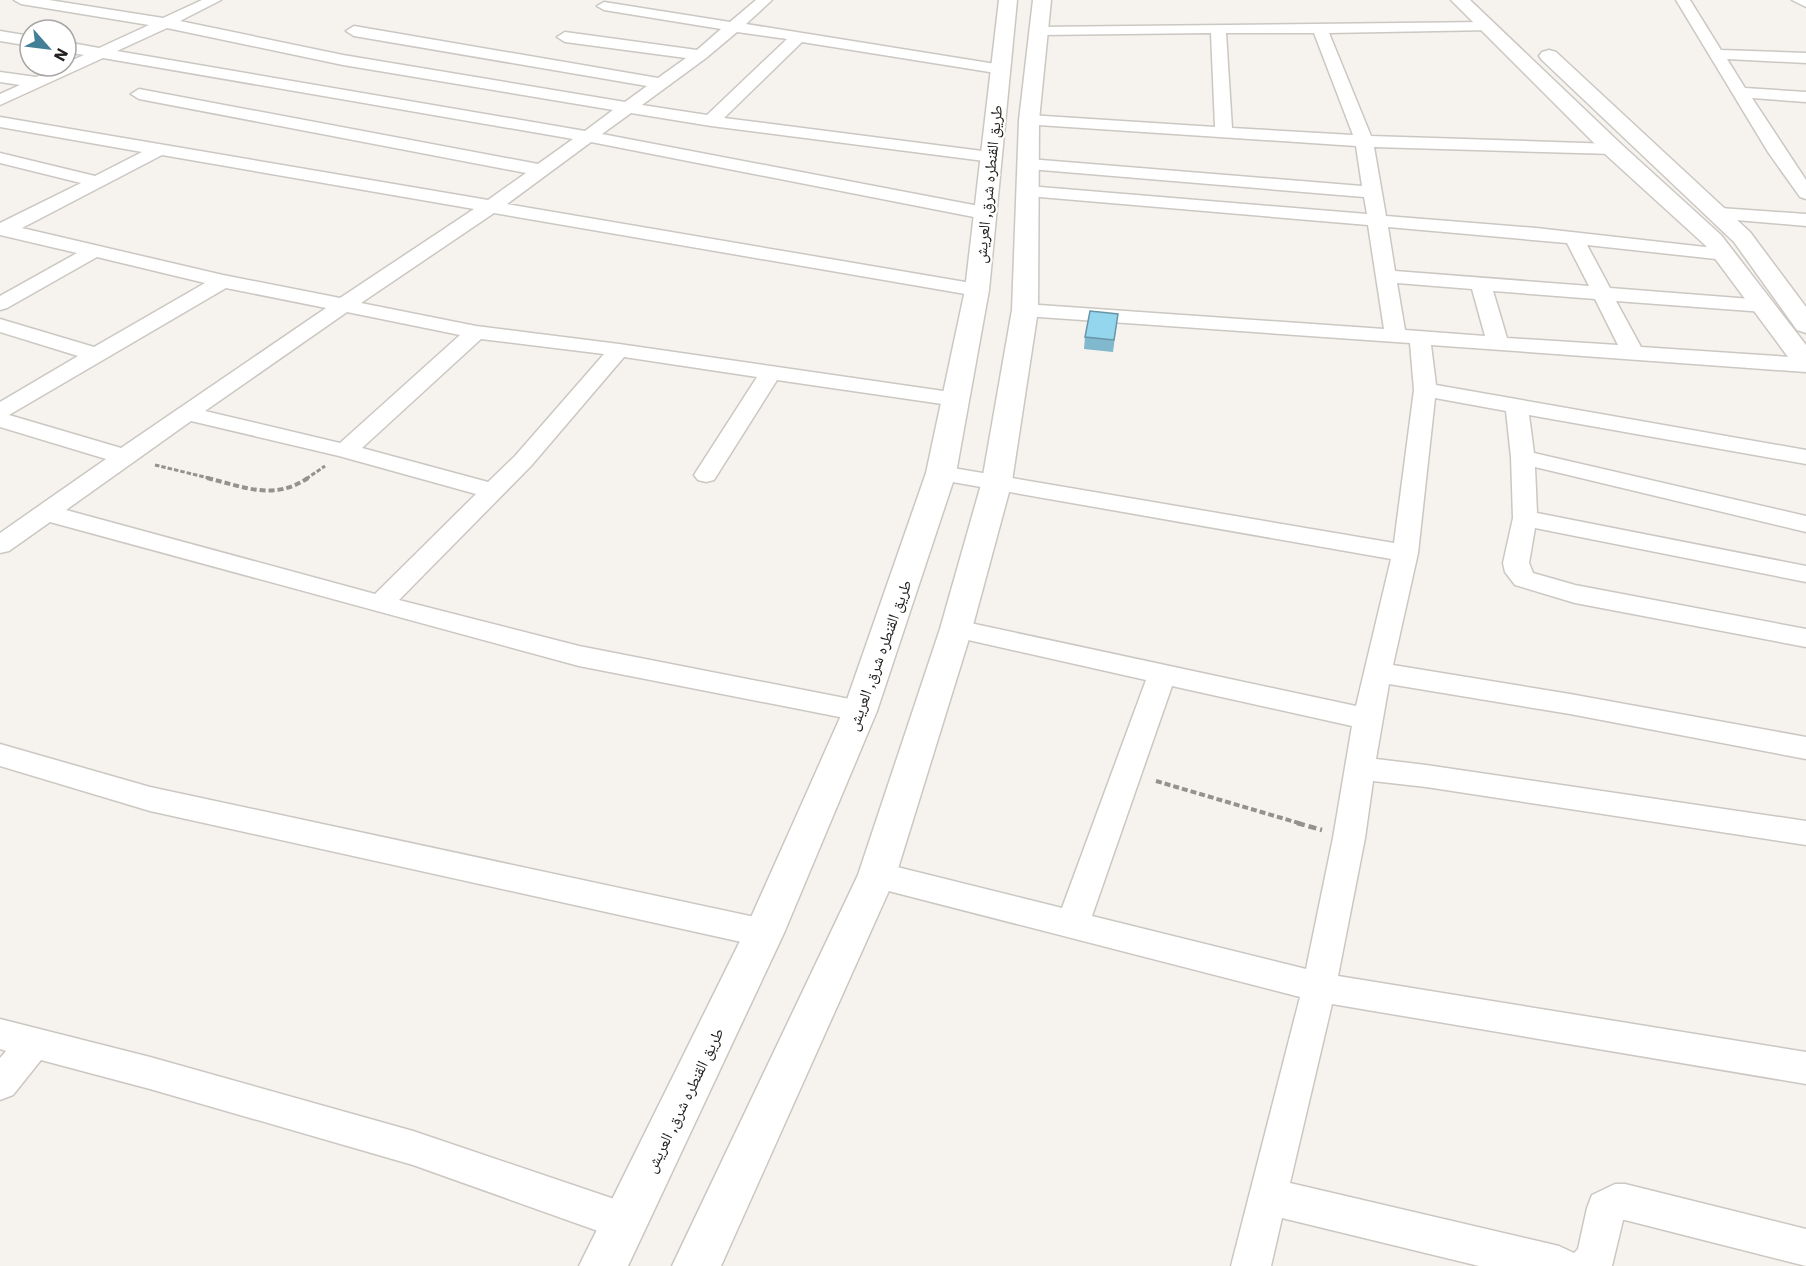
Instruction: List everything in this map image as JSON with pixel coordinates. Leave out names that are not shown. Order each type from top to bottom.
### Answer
[{"type":"main road","name":"طريق القنطره شرق, العريش","points":[[603,1266],[764,933],[860,711],[941,473],[977,290],[1008,0]]},
{"type":"main road","points":[[1460,0],[1492,13],[1613,149],[1713,240],[1806,364]]},
{"type":"main road","points":[[696,1266],[876,875],[956,629],[997,481],[1025,310],[1029,120],[1042,15]]},
{"type":"main road","points":[[1532,40],[1720,214],[1742,237],[1806,325]]},
{"type":"street","points":[[0,100],[214,0]]},
{"type":"street","points":[[0,545],[341,306],[493,205],[585,136],[700,55],[765,0]]},
{"type":"street","points":[[1683,0],[1739,92],[1806,193]]},
{"type":"street","points":[[14,1],[166,23],[343,60],[711,121],[992,157]]},
{"type":"street","points":[[604,6],[1002,69]]},
{"type":"street","points":[[1042,15],[1218,29],[1320,28],[1492,13]]},
{"type":"street","points":[[1251,1266],[1318,987],[1349,838],[1367,719],[1405,553],[1425,390],[1386,276],[1364,141],[1320,28]]},
{"type":"street","points":[[1218,29],[1224,132]]},
{"type":"street","points":[[354,32],[659,83]]},
{"type":"street","points":[[0,36],[18,39]]},
{"type":"street","points":[[565,37],[700,55]]},
{"type":"street","points":[[711,121],[798,37]]},
{"type":"street","points":[[78,48],[585,136],[984,213]]},
{"type":"street","points":[[1715,54],[1806,58]]},
{"type":"street","points":[[0,76],[36,82]]},
{"type":"street","points":[[1739,92],[1806,97]]},
{"type":"street","points":[[139,94],[538,171]]},
{"type":"street","points":[[1029,120],[1364,141],[1613,149]]},
{"type":"street","points":[[0,122],[977,290]]},
{"type":"street","points":[[2,230],[160,149]]},
{"type":"street","points":[[0,158],[99,182]]},
{"type":"street","points":[[1029,177],[1372,192]]},
{"type":"street","points":[[1029,177],[1377,220],[1725,254]]},
{"type":"street","points":[[1720,214],[1806,220]]},
{"type":"street","points":[[2,230],[223,281],[476,332],[619,350],[956,399]]},
{"type":"street","points":[[1574,238],[1633,353]]},
{"type":"street","points":[[0,304],[94,251]]},
{"type":"street","points":[[1386,276],[1764,306]]},
{"type":"street","points":[[0,411],[223,281]]},
{"type":"street","points":[[1480,284],[1498,344]]},
{"type":"street","points":[[1025,310],[1806,364]]},
{"type":"street","points":[[0,325],[96,355]]},
{"type":"street","points":[[345,451],[476,332]]},
{"type":"street","points":[[380,604],[523,461],[619,350]]},
{"type":"street","points":[[706,475],[771,372]]},
{"type":"street","points":[[1425,390],[1806,457]]},
{"type":"street","points":[[1517,406],[1523,457],[1525,518],[1516,563],[1518,572],[1533,583],[1575,594],[1806,638]]},
{"type":"street","points":[[187,413],[345,451],[493,491]]},
{"type":"street","points":[[0,420],[125,457]]},
{"type":"street","points":[[1523,457],[1806,524]]},
{"type":"street","points":[[941,473],[1405,553]]},
{"type":"street","points":[[47,513],[579,656],[860,711]]},
{"type":"street","points":[[1525,518],[1806,574]]},
{"type":"street","points":[[956,629],[1367,719]]},
{"type":"street","points":[[1377,672],[1570,704],[1806,748]]},
{"type":"street","points":[[1072,925],[1162,674]]},
{"type":"street","points":[[0,755],[150,799],[764,933]]},
{"type":"street","points":[[1361,769],[1437,778],[1806,833]]},
{"type":"street","points":[[876,875],[1318,987],[1806,1068]]},
{"type":"street","points":[[0,1083],[17,1038],[150,1072],[413,1148],[626,1222]]},
{"type":"street","points":[[1268,1196],[1559,1266]]},
{"type":"street","points":[[1588,1266],[1595,1260],[1606,1208],[1615,1202],[1625,1202],[1806,1248]]},
{"type":"path","points":[[125,457],[278,493],[294,488],[345,451]]},
{"type":"path","points":[[1156,781],[1349,838]]},
{"type":"building","points":[[1090,311],[1118,314],[1114,340],[1085,337]]}]
